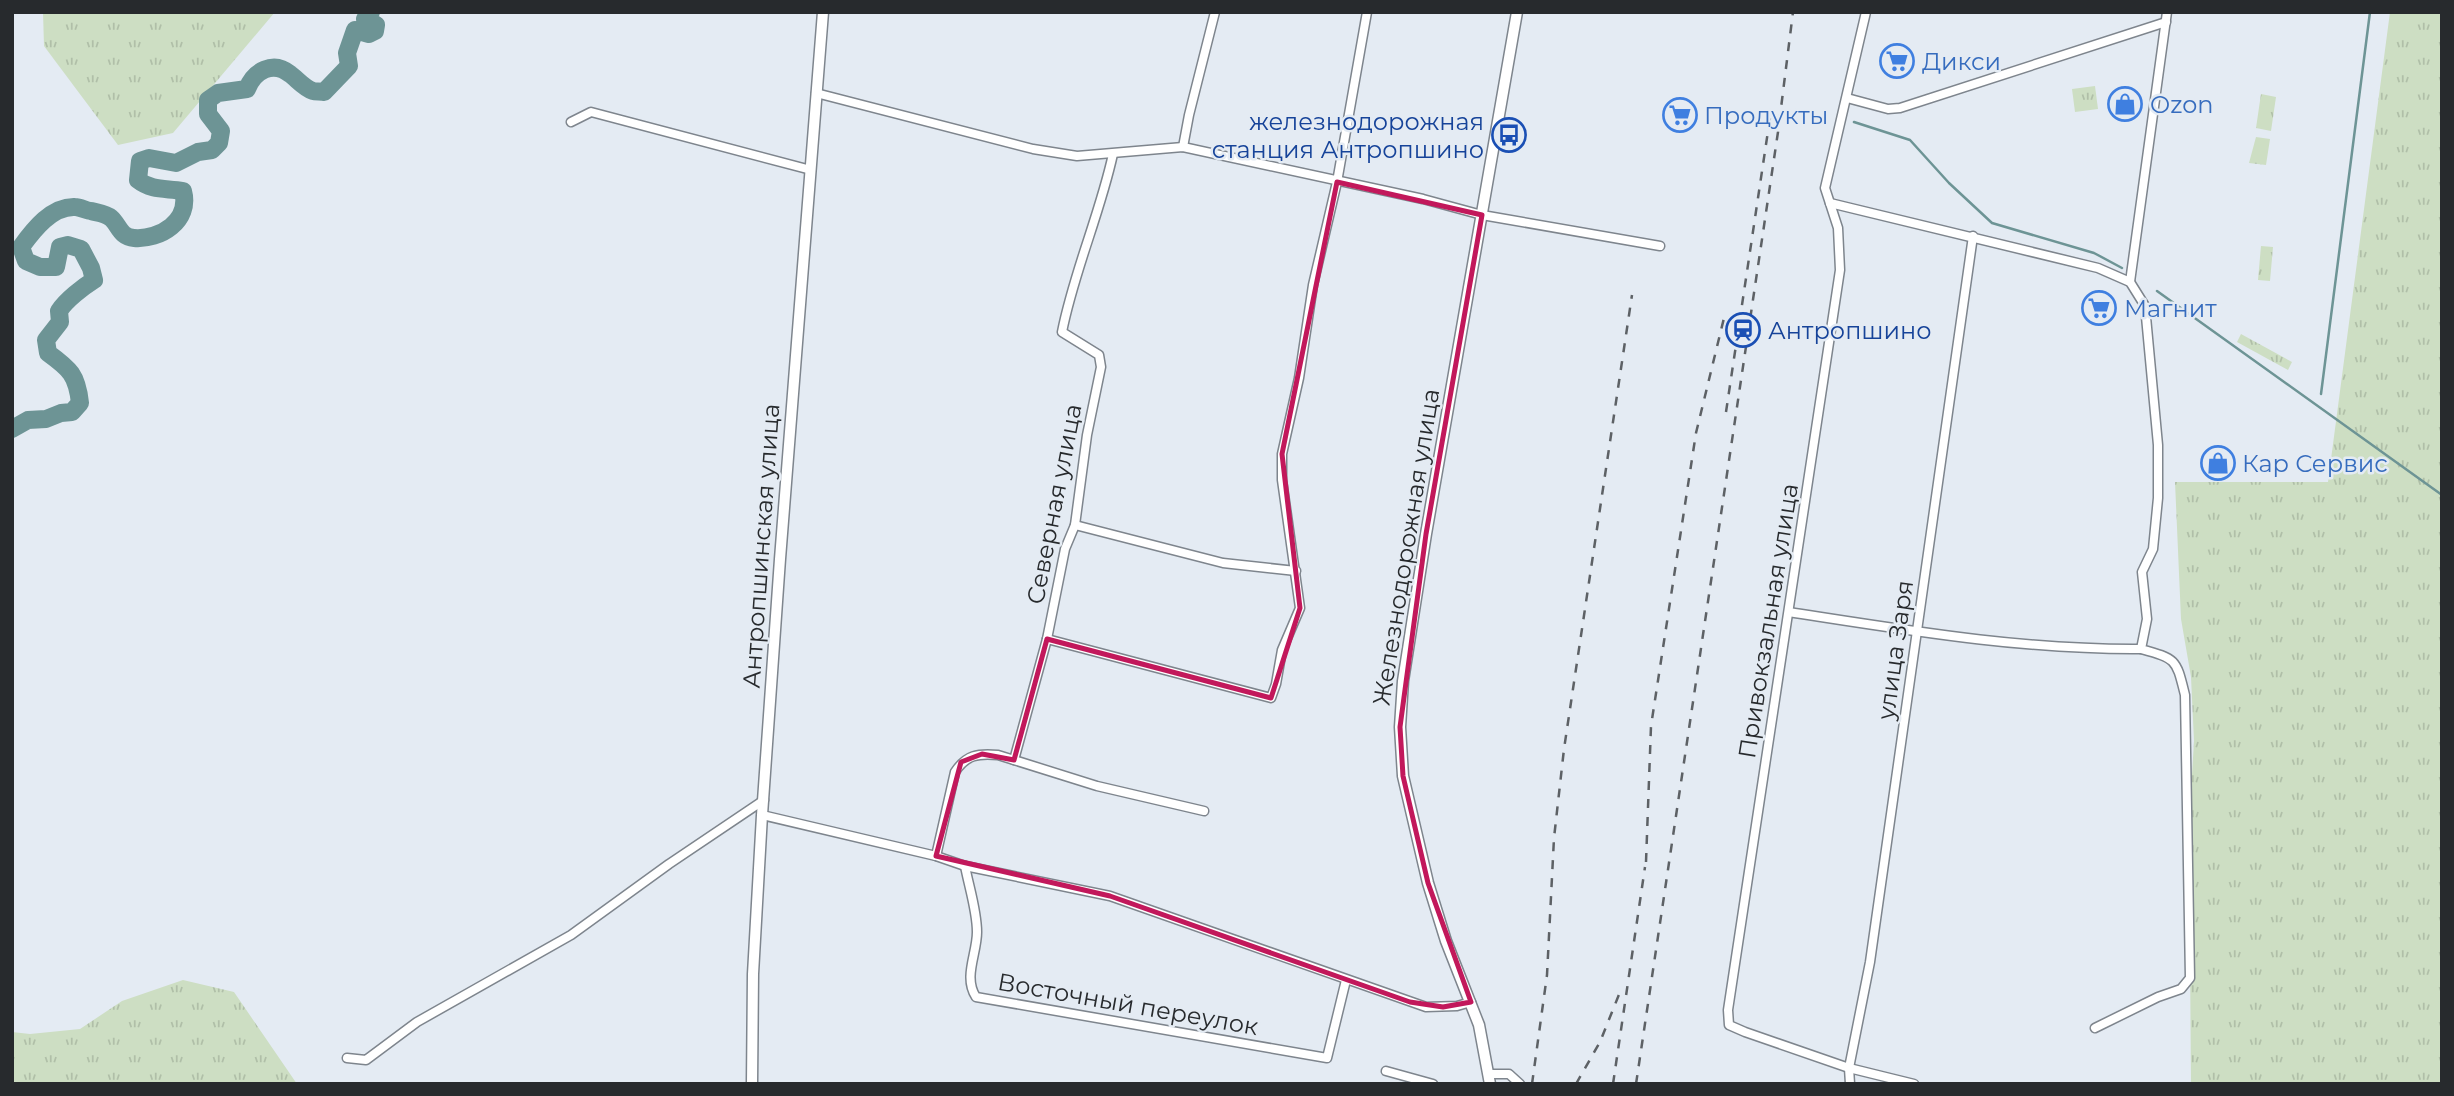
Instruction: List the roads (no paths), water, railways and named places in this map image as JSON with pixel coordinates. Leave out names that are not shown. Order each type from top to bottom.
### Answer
[{"type":"street","name":"Антропшинская улица","points":[[752,1084],[753,974],[762,815],[823,12]]},
{"type":"street","points":[[1183,147],[1215,12]]},
{"type":"street","points":[[1047,639],[1270,698],[1276,684],[1282,650],[1300,608],[1282,480],[1282,454],[1299,378],[1313,285],[1337,182],[1367,12]]},
{"type":"street","name":"Железнодорожная улица","points":[[1490,1079],[1479,1025],[1446,940],[1428,883],[1403,776],[1400,727],[1409,644],[1517,12]]},
{"type":"street","name":"Привокзальная улица","points":[[1849,1068],[1729,1025],[1728,1010],[1840,270],[1838,228],[1825,188],[1866,12]]},
{"type":"street","points":[[2141,649],[2147,619],[2142,572],[2153,549],[2158,498],[2158,445],[2145,306],[2131,279],[2167,12]]},
{"type":"street","points":[[1847,98],[1888,109],[1900,108],[2166,22]]},
{"type":"street","points":[[816,93],[1033,149],[1077,156],[1183,147],[1482,215],[1660,246]]},
{"type":"street","points":[[571,122],[591,112],[811,170]]},
{"type":"street","name":"Северная улица","points":[[1014,760],[1047,639],[1065,549],[1075,525],[1087,435],[1101,367],[1099,355],[1062,332],[1068,302],[1107,184],[1113,154]]},
{"type":"street","points":[[1830,203],[1973,236],[2131,279]]},
{"type":"street","name":"улица Заря","points":[[1850,1084],[1849,1068],[1870,962],[1973,236]]},
{"type":"street","points":[[1075,525],[1223,563],[1296,571]]},
{"type":"street","points":[[1789,612],[1917,632],[2080,649],[2141,649],[2170,657],[2179,667],[2185,695],[2190,978],[2181,989],[2158,997],[2095,1028]]},
{"type":"street","points":[[936,856],[954,772],[961,762],[982,754],[998,755],[1097,786],[1204,811]]},
{"type":"street","points":[[348,1058],[366,1060],[417,1022],[571,935],[764,800]]},
{"type":"street","points":[[762,815],[936,856],[965,866],[1110,896],[1426,1007],[1457,1006],[1471,1002]]},
{"type":"street","name":"Восточный переулок","points":[[965,866],[977,931],[970,975],[970,989],[976,998],[1327,1058],[1346,980]]},
{"type":"street","points":[[1849,1068],[1914,1084]]},
{"type":"street","points":[[1386,1070],[1433,1084]]},
{"type":"street","points":[[1490,1079],[1509,1074],[1520,1084]]},
{"type":"waterway","points":[[12,429],[28,420],[46,419],[72,412],[80,403],[74,379],[67,368],[48,353],[46,340],[60,322],[59,311],[62,307],[94,280],[81,249],[68,245],[60,247],[56,267],[40,267],[26,261],[21,247],[32,233],[51,214],[75,207],[109,216],[129,237],[154,236],[171,227],[182,211],[183,191],[143,184],[138,180],[140,161],[149,158],[176,163],[198,152],[212,150],[219,143],[221,131],[208,114],[208,100],[218,93],[247,89],[254,77],[265,70],[284,70],[310,90],[324,92],[349,66],[347,53],[355,30],[369,34],[375,31],[376,25],[365,19],[371,12]]},
{"type":"waterway","points":[[2321,394],[2370,12]]},
{"type":"waterway","points":[[1854,122],[1910,140],[1949,183],[1992,223],[2094,253],[2122,268]]},
{"type":"waterway","points":[[2157,291],[2442,495]]},
{"type":"railway","points":[[1636,1084],[1778,132],[1793,12]]},
{"type":"railway","points":[[1726,412],[1771,111]]},
{"type":"railway","points":[[1532,1084],[1547,975],[1554,838],[1564,749],[1632,295]]},
{"type":"railway","points":[[1646,862],[1651,726],[1696,433],[1724,318]]},
{"type":"railway","points":[[1613,1084],[1645,867]]},
{"type":"railway","points":[[1576,1084],[1600,1042],[1620,992]]},
{"type":"place","name":"Дикси","points":[[1897,61]]},
{"type":"place","name":"Ozon","points":[[2125,104]]},
{"type":"place","name":"Продукты","points":[[1680,115]]},
{"type":"place","name":"железнодорожная станция Антропшино","points":[[1509,135]]},
{"type":"place","name":"Магнит","points":[[2099,308]]},
{"type":"place","name":"Антропшино","points":[[1743,330]]},
{"type":"place","name":"Кар Сервис","points":[[2218,463]]}]
